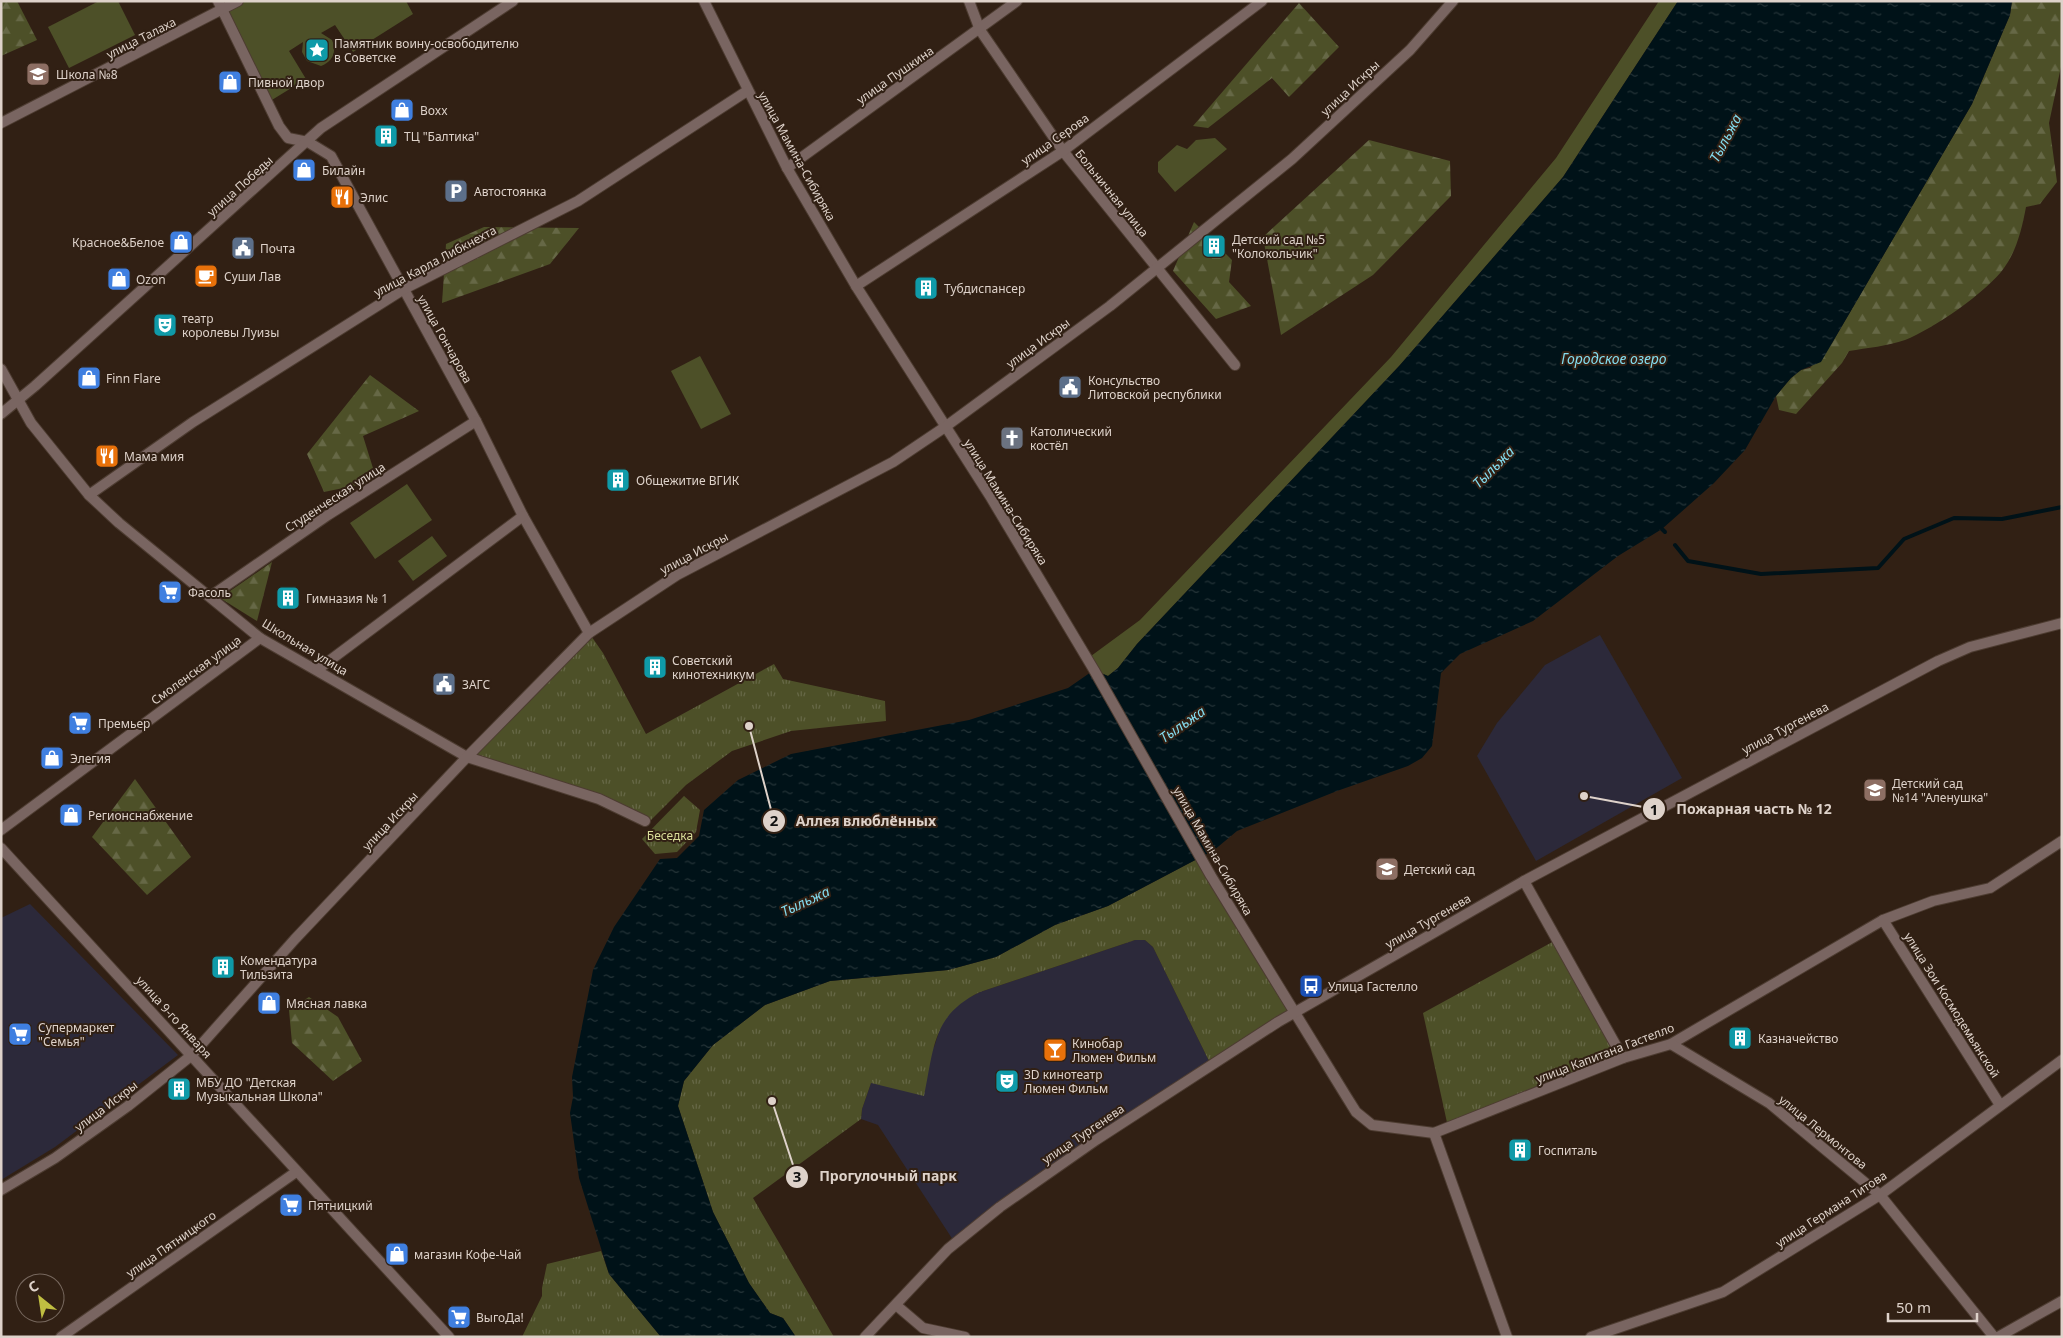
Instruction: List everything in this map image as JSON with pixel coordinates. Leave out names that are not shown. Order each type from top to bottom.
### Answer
[{"type":"street","name":"улица Талаха","points":[[1,123],[220,6],[238,1]]},
{"type":"street","name":"улица Победы","points":[[1,414],[308,142],[321,128],[513,1]]},
{"type":"street","name":"улица Мамина-Сибиряка","points":[[704,1],[747,91],[787,168],[856,286],[990,496],[1088,661],[1211,876],[1296,1012]]},
{"type":"street","name":"Больничная улица","points":[[969,1],[980,30],[1063,151],[1235,365]]},
{"type":"street","name":"улица Пушкина","points":[[787,168],[980,30],[1017,1]]},
{"type":"street","name":"улица Серова","points":[[856,286],[1063,151],[1262,1]]},
{"type":"street","name":"улица Искры","points":[[1,1190],[70,1148],[128,1106],[192,1055],[295,939],[467,757],[589,633],[676,576],[892,462],[945,427],[1157,269],[1292,159],[1410,50],[1453,1]]},
{"type":"street","name":"улица Гончарова","points":[[220,6],[279,126],[288,138],[308,142],[331,156],[476,421],[523,516],[589,633]]},
{"type":"street","name":"улица Карла Либкнехта","points":[[89,495],[193,422],[404,289],[578,201],[747,91]]},
{"type":"street","name":"Школьная улица","points":[[1,368],[32,424],[89,495],[119,523],[211,596],[260,638],[467,757],[599,799],[645,821]]},
{"type":"street","name":"Студенческая улица","points":[[211,596],[328,515],[476,421]]},
{"type":"street","points":[[317,670],[523,516]]},
{"type":"street","name":"улица Тургенева","points":[[865,1337],[948,1249],[1000,1206],[1096,1140],[1296,1012],[1524,881],[1938,661],[1970,648],[2062,623]]},
{"type":"street","name":"Смоленская улица","points":[[1,830],[260,638]]},
{"type":"street","name":"улица Капитана Гастелло","points":[[1296,1012],[1356,1112],[1372,1125],[1434,1133],[1623,1058],[1671,1044],[1884,920],[1933,901],[1990,888],[2062,841]]},
{"type":"street","name":"улица 9-го Января","points":[[1,848],[449,1337]]},
{"type":"street","points":[[1524,881],[1623,1058]]},
{"type":"street","name":"улица Зои Космодемьянской","points":[[1884,920],[2000,1104]]},
{"type":"street","name":"улица Лермонтова","points":[[1671,1044],[1769,1104],[1880,1195],[1994,1337]]},
{"type":"street","name":"улица Германа Титова","points":[[1591,1337],[1723,1292],[1880,1195],[2000,1104],[2062,1060]]},
{"type":"street","points":[[1434,1133],[1507,1337]]},
{"type":"street","name":"улица Пятницкого","points":[[60,1337],[296,1172]]},
{"type":"street","points":[[1998,1337],[2062,1300]]},
{"type":"street","points":[[896,1305],[923,1328],[965,1337]]},
{"type":"shaded area","points":[[1600,635],[1682,778],[1536,861],[1477,756],[1497,723],[1545,665]]},
{"type":"shaded area","points":[[30,904],[178,1055],[55,1147],[1,1180],[1,918]]},
{"type":"shaded area","points":[[1135,940],[1145,940],[1153,947],[1211,1065],[955,1243],[878,1125],[861,1119],[862,1109],[871,1083],[934,1047],[942,1023],[953,1008],[966,999],[980,992]]},
{"type":"green space","points":[[1,1],[17,1],[37,40],[1,56]]},
{"type":"green space","points":[[99,1],[118,1],[135,35],[69,68],[48,27]]},
{"type":"green space","points":[[238,1],[406,1],[413,14],[353,52],[335,25],[321,33],[332,40],[334,52],[331,59],[321,66],[307,61],[302,52],[303,42],[289,51],[306,79],[267,103],[222,11]]},
{"type":"green space","points":[[1659,1],[1678,1],[1563,177],[1400,365],[1137,644],[1118,668],[1108,676],[1094,670],[1091,656],[1140,620],[1391,357],[1556,158]]},
{"type":"green space","points":[[2012,1],[2062,1],[2062,62],[2049,123],[2057,182],[2040,204],[2026,207],[2018,239],[2009,261],[1996,278],[1973,298],[1944,319],[1917,335],[1885,345],[1849,351],[1842,363],[1796,414],[1779,410],[1776,396],[1791,378],[1801,370],[1810,368],[1832,343],[1972,104],[2010,15]]},
{"type":"green space","points":[[1299,3],[1339,47],[1289,97],[1272,78],[1208,128],[1193,126]]},
{"type":"green space","points":[[1215,138],[1227,149],[1175,192],[1158,172],[1158,162],[1177,145],[1187,149],[1196,140]]},
{"type":"green space","points":[[1369,140],[1450,161],[1451,196],[1373,275],[1281,335],[1263,237]]},
{"type":"green space","points":[[1194,222],[1232,260],[1229,282],[1251,306],[1216,319],[1173,271]]},
{"type":"green space","points":[[484,227],[579,228],[550,264],[442,303],[446,244]]},
{"type":"green space","points":[[700,356],[731,414],[701,429],[671,371]]},
{"type":"green space","points":[[370,375],[419,411],[363,436],[377,481],[324,492],[307,454]]},
{"type":"green space","points":[[407,484],[432,520],[375,559],[350,523]]},
{"type":"green space","points":[[432,536],[447,556],[413,581],[398,561]]},
{"type":"green space","points":[[272,562],[257,621],[220,598]]},
{"type":"green space","points":[[589,633],[603,653],[646,734],[774,664],[783,679],[885,701],[886,721],[791,731],[732,751],[686,785],[649,822],[599,799],[467,757]]},
{"type":"green space","points":[[135,779],[191,857],[147,895],[92,837]]},
{"type":"green space","name":"Беседка","points":[[684,796],[700,810],[696,832],[677,852],[655,854],[642,839]]},
{"type":"green space","points":[[1201,857],[1296,1011],[1211,1065],[1153,947],[1145,940],[1135,940],[980,992],[964,1001],[952,1011],[938,1035],[933,1049],[924,1096],[871,1083],[862,1109],[861,1119],[753,1198],[834,1337],[796,1337],[783,1318],[770,1313],[749,1283],[713,1212],[678,1106],[684,1081],[713,1045],[765,1005],[830,981],[948,970],[996,957],[1055,925],[1108,906]]},
{"type":"green space","points":[[1556,940],[1623,1058],[1448,1127],[1423,1013]]},
{"type":"green space","points":[[309,997],[338,1017],[362,1061],[333,1081],[292,1043],[289,1010]]},
{"type":"green space","points":[[601,1251],[609,1274],[661,1337],[522,1337],[542,1296],[547,1264]]},
{"type":"water","name":"Городское озеро","points":[[1678,1],[2012,1],[2010,15],[1972,104],[1821,362],[1801,370],[1791,378],[1776,396],[1745,450],[1714,483],[1662,529],[1618,556],[1533,621],[1460,654],[1441,673],[1432,746],[1422,758],[1408,766],[1337,791],[1237,831],[1213,851],[1108,906],[1055,925],[996,957],[948,970],[830,981],[765,1005],[713,1045],[684,1081],[678,1106],[713,1212],[749,1283],[770,1313],[783,1318],[796,1337],[661,1337],[609,1274],[579,1178],[570,1113],[573,1097],[572,1077],[593,970],[614,927],[660,859],[677,858],[699,836],[704,810],[738,780],[791,754],[969,720],[1068,688],[1094,670],[1108,676],[1118,668],[1137,644],[1400,365],[1563,177]]},
{"type":"waterway","points":[[1675,545],[1688,561],[1761,574],[1878,568],[1904,539],[1954,518],[2002,519],[2062,507]]},
{"type":"waterway","points":[[1662,529],[1665,532]]},
{"type":"place","name":"Памятник воину-освободителю в Советске","points":[[317,50]]},
{"type":"place","name":"Школа №8","points":[[38,74]]},
{"type":"place","name":"Пивной двор","points":[[230,82]]},
{"type":"place","name":"Boxx","points":[[402,110]]},
{"type":"place","name":"ТЦ \"Балтика\"","points":[[386,136]]},
{"type":"place","name":"Билайн","points":[[304,170]]},
{"type":"place","name":"Автостоянка","points":[[456,191]]},
{"type":"place","name":"Элис","points":[[342,197]]},
{"type":"place","name":"Красное&Белое","points":[[181,242]]},
{"type":"place","name":"Детский сад №5 \"Колокольчик\"","points":[[1214,246]]},
{"type":"place","name":"Почта","points":[[243,248]]},
{"type":"place","name":"Суши Лав","points":[[206,276]]},
{"type":"place","name":"Ozon","points":[[119,279]]},
{"type":"place","name":"Тубдиспансер","points":[[926,288]]},
{"type":"place","name":"театр королевы Луизы","points":[[165,325]]},
{"type":"place","name":"Finn Flare","points":[[89,378]]},
{"type":"place","name":"Консульство Литовской республики","points":[[1070,387]]},
{"type":"place","name":"Католический костёл","points":[[1012,438]]},
{"type":"place","name":"Мама мия","points":[[107,456]]},
{"type":"place","name":"Общежитие ВГИК","points":[[618,480]]},
{"type":"place","name":"Фасоль","points":[[170,592]]},
{"type":"place","name":"Гимназия № 1","points":[[288,598]]},
{"type":"place","name":"Советский кинотехникум","points":[[655,667]]},
{"type":"place","name":"ЗАГС","points":[[444,684]]},
{"type":"place","name":"Премьер","points":[[80,723]]},
{"type":"place","name":"Аллея влюблённых","points":[[749,726]]},
{"type":"place","name":"Элегия","points":[[52,758]]},
{"type":"place","name":"Детский сад №14 \"Аленушка\"","points":[[1875,790]]},
{"type":"place","name":"Пожарная часть № 12","points":[[1584,796]]},
{"type":"place","name":"Регионснабжение","points":[[71,815]]},
{"type":"place","name":"Детский сад","points":[[1387,869]]},
{"type":"place","name":"Комендатура Тильзита","points":[[223,967]]},
{"type":"place","name":"Улица Гастелло","points":[[1311,986]]},
{"type":"place","name":"Мясная лавка","points":[[269,1003]]},
{"type":"place","name":"Супермаркет \"Семья\"","points":[[20,1034]]},
{"type":"place","name":"Казначейство","points":[[1740,1038]]},
{"type":"place","name":"Кинобар Люмен Фильм","points":[[1055,1050]]},
{"type":"place","name":"3D кинотеатр Люмен Фильм","points":[[1007,1081]]},
{"type":"place","name":"МБУ ДО \"Детская Музыкальная Школа\"","points":[[179,1089]]},
{"type":"place","name":"Прогулочный парк","points":[[772,1101]]},
{"type":"place","name":"Госпиталь","points":[[1520,1150]]},
{"type":"place","name":"Пятницкий","points":[[291,1205]]},
{"type":"place","name":"магазин Кофе-Чай","points":[[397,1254]]},
{"type":"place","name":"ВыгоДа!","points":[[459,1317]]},
{"type":"water label","name":"Тыльжа","points":[[1725,138]]},
{"type":"water label","name":"Тыльжа","points":[[1493,467]]},
{"type":"water label","name":"Тыльжа","points":[[1182,724]]},
{"type":"water label","name":"Тыльжа","points":[[805,901]]}]
